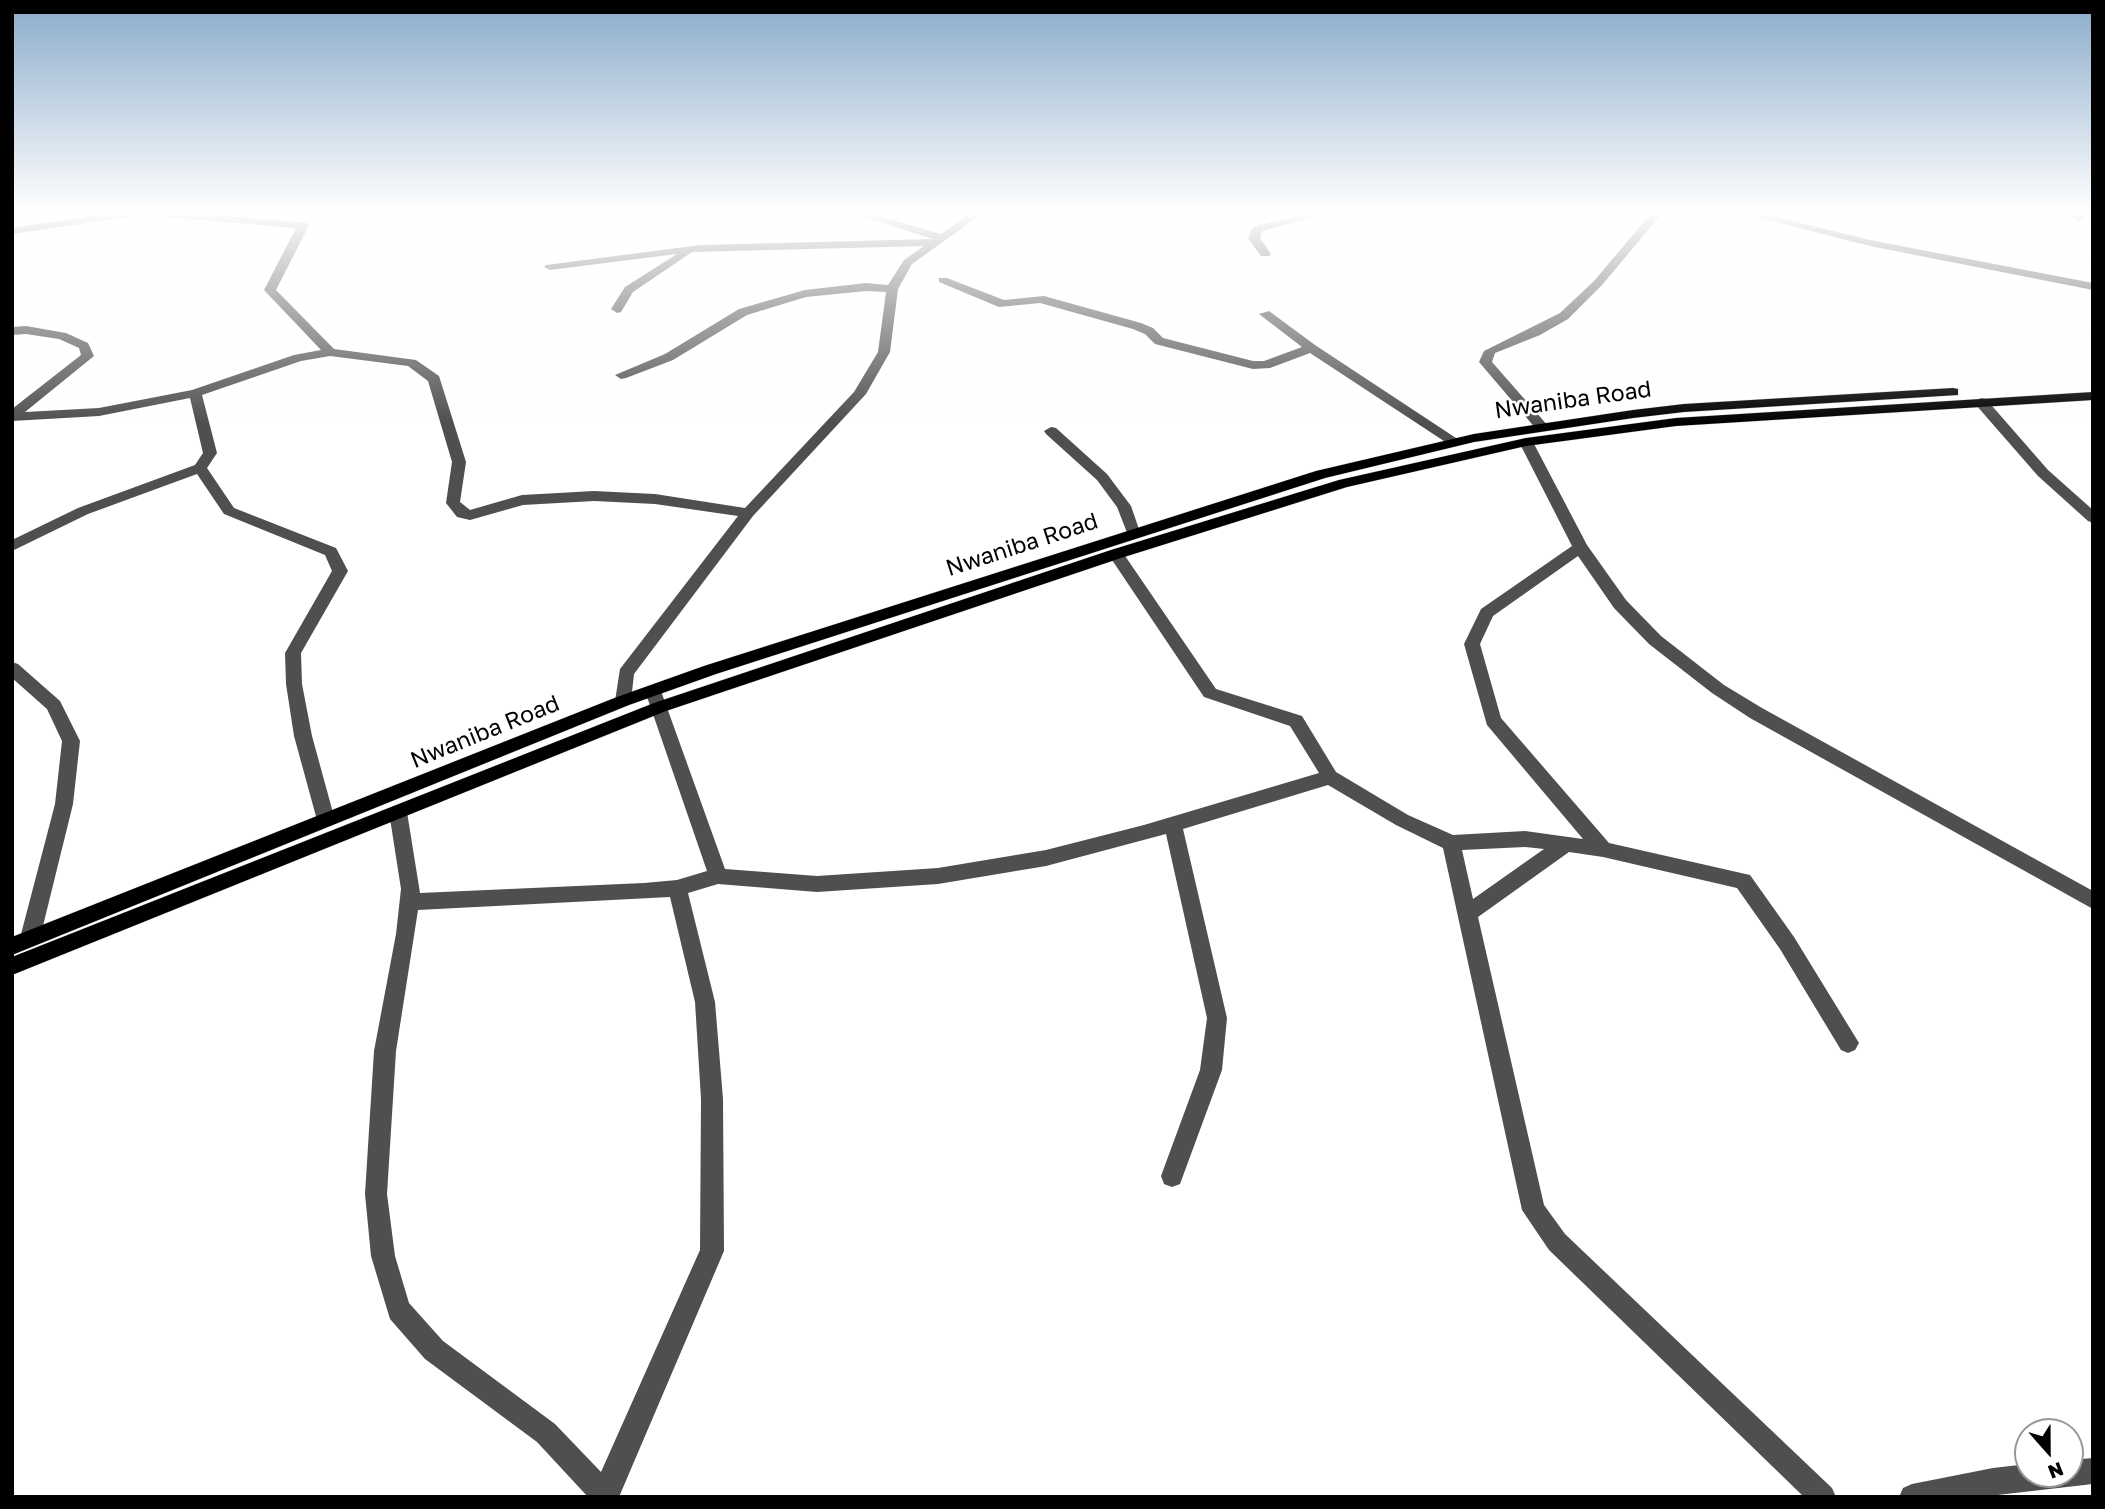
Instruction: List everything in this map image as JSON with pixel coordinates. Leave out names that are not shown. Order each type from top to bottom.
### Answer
[{"type":"main road","name":"Nwaniba Road","points":[[12,946],[623,701],[656,699],[710,670],[1133,532],[1321,474],[1455,442],[1684,408],[2093,384]]},
{"type":"main road","points":[[12,966],[398,812],[656,699],[1344,483],[1526,442],[1676,422],[2093,396]]},
{"type":"street","points":[[274,281],[270,290],[330,352]]},
{"type":"street","points":[[617,309],[629,290],[642,281]]},
{"type":"street","points":[[623,701],[626,673],[748,513],[859,394],[884,352],[892,289],[896,281]]},
{"type":"street","points":[[947,281],[1003,304],[1040,299],[1137,326],[1148,330],[1159,341],[1253,365],[1265,365],[1311,348]]},
{"type":"street","points":[[1542,427],[1485,362],[1490,351],[1536,332],[1564,316],[1599,281]]},
{"type":"street","points":[[2065,281],[2093,287]]},
{"type":"street","points":[[621,375],[669,357],[743,312],[805,295],[866,287],[892,289]]},
{"type":"street","points":[[1265,314],[1311,348],[1455,442]]},
{"type":"street","points":[[12,331],[26,330],[62,336],[84,346],[88,356],[12,417]]},
{"type":"street","points":[[12,417],[99,412],[195,393],[298,358],[330,352],[412,363],[434,379],[459,462],[453,503],[461,514],[470,515],[522,500],[594,496],[655,499],[748,513]]},
{"type":"street","points":[[12,546],[83,511],[200,468],[209,453],[195,393]]},
{"type":"street","points":[[1981,402],[2043,473],[2093,518]]},
{"type":"street","points":[[1052,431],[1102,477],[1124,506],[1133,532]]},
{"type":"street","points":[[1526,442],[1580,547],[1620,604],[1655,640],[1718,689],[1756,713],[2093,901]]},
{"type":"street","points":[[200,468],[229,510],[331,552],[340,571],[293,653],[294,684],[303,736],[326,820]]},
{"type":"street","points":[[1580,547],[1487,613],[1472,644],[1493,720],[1603,849]]},
{"type":"street","points":[[1116,554],[1210,693],[1296,722],[1330,777],[1402,820],[1451,843],[1525,839],[1566,844],[1603,849],[1743,881],[1787,943],[1848,1043]]},
{"type":"street","points":[[12,668],[54,705],[71,741],[64,804],[30,939]]},
{"type":"street","points":[[656,699],[718,876]]},
{"type":"street","points":[[410,902],[677,888],[718,876],[817,884],[938,876],[1046,858],[1173,825],[1330,777]]},
{"type":"street","points":[[398,812],[411,888],[384,1051],[376,1195],[383,1256],[399,1310],[433,1350],[546,1433],[605,1496],[712,1251],[712,1099],[705,1002],[677,888]]},
{"type":"street","points":[[1172,1176],[1211,1070],[1217,1017],[1173,825]]},
{"type":"street","points":[[1451,843],[1534,1210],[1557,1242],[1823,1497]]},
{"type":"street","points":[[1466,914],[1566,844]]},
{"type":"street","points":[[1912,1497],[2014,1479]]}]
